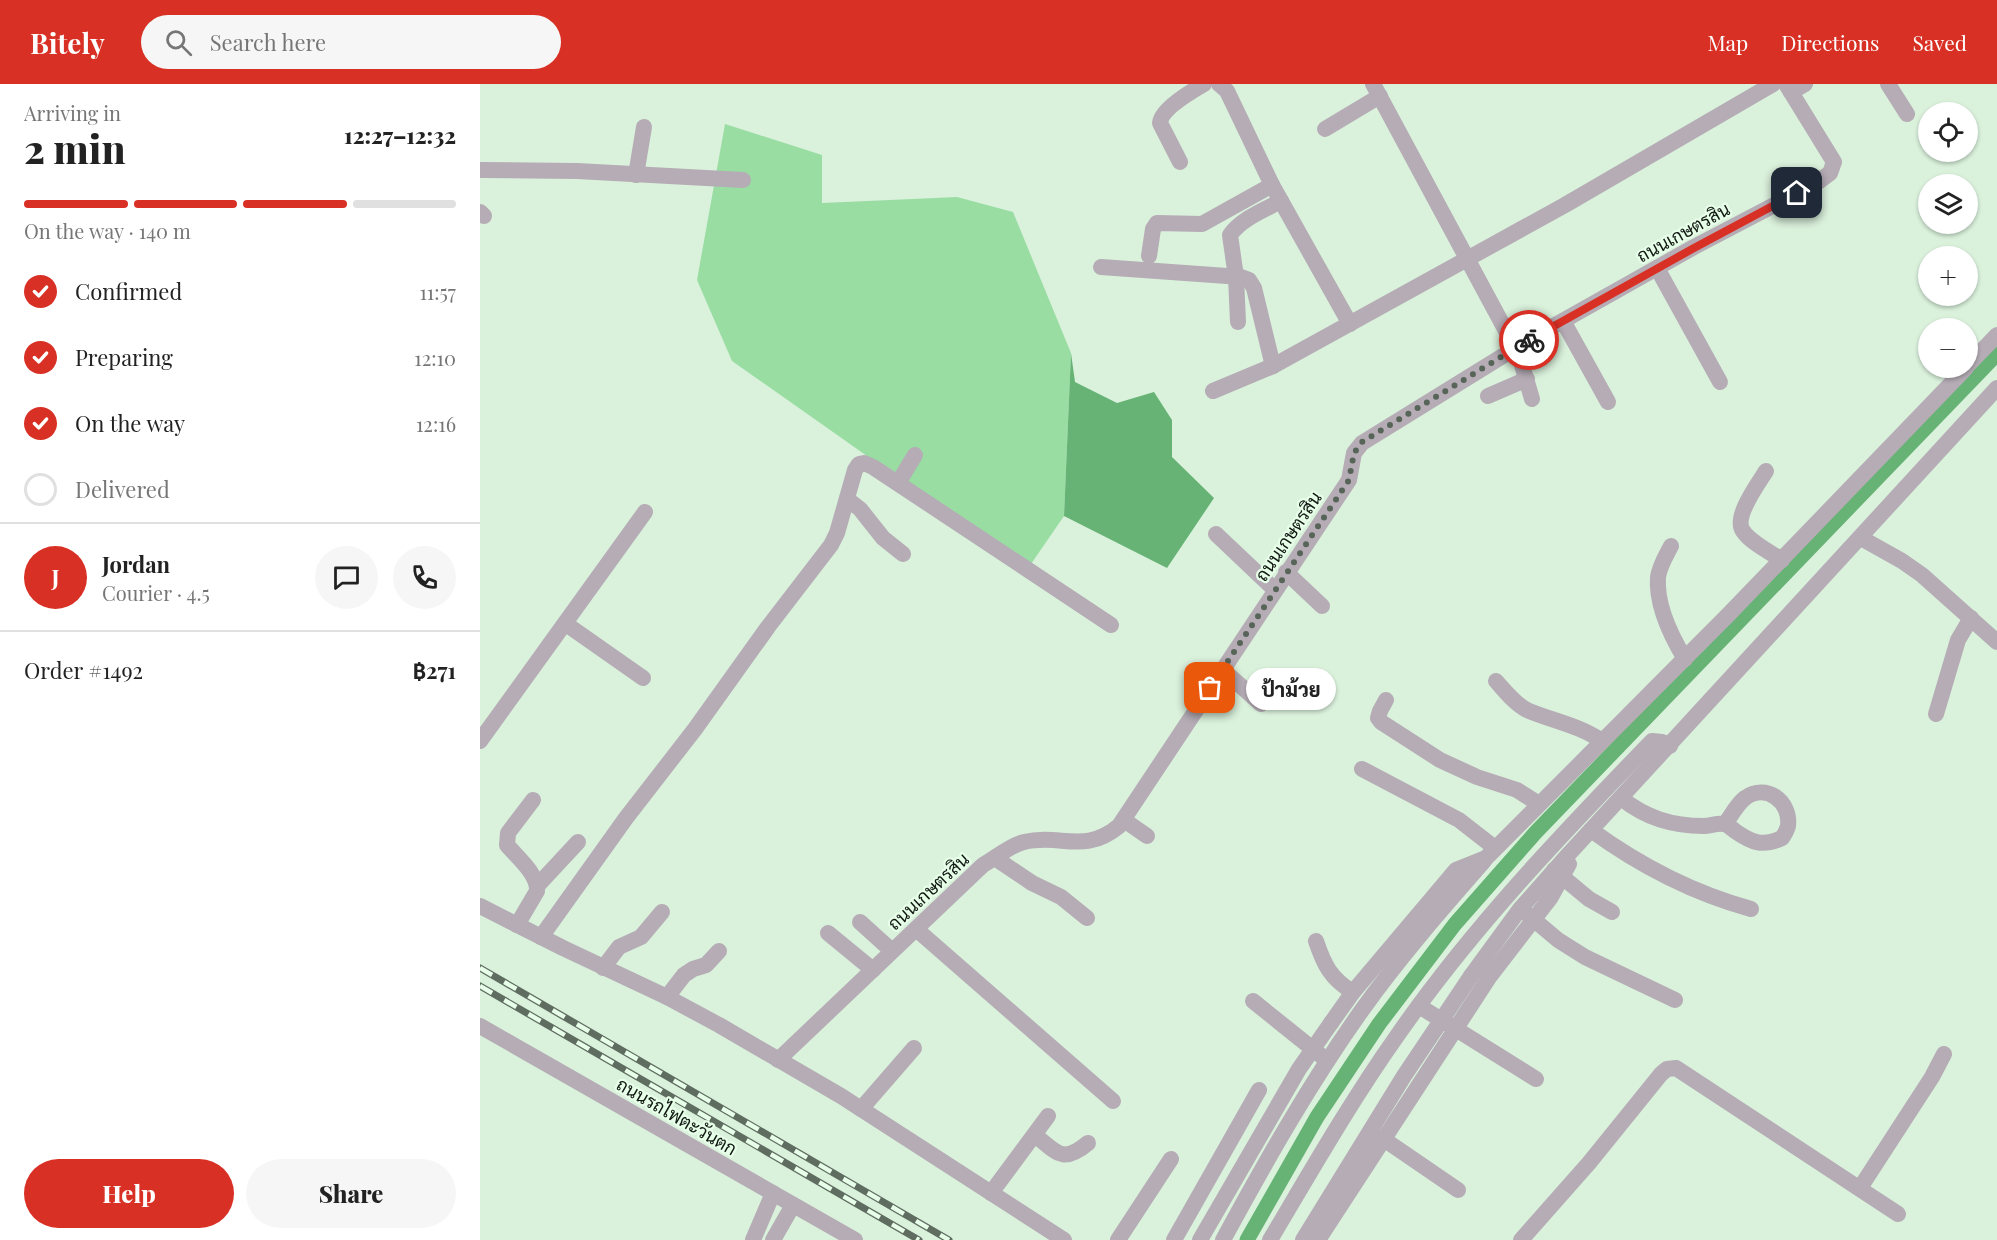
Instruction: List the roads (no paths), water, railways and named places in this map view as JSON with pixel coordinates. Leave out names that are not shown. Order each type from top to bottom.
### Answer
[{"type":"street","points":[[1180,162],[1160,119],[1165,112],[1204,84]]},
{"type":"street","points":[[1219,84],[1227,91],[1272,185],[1350,324]]},
{"type":"street","points":[[1213,392],[1273,366],[1350,324],[1564,205],[1773,84]]},
{"type":"street","points":[[1888,84],[1907,114]]},
{"type":"street","name":"ถนนเกษตรสิน","points":[[778,1060],[983,865],[1022,842],[1042,839],[1083,843],[1111,833],[1124,820],[1349,480],[1354,453],[1362,442],[1515,348],[1818,182],[1830,173],[1834,162],[1794,87]]},
{"type":"street","points":[[1325,129],[1376,90],[1515,348],[1532,399]]},
{"type":"street","points":[[636,175],[644,127]]},
{"type":"street","points":[[480,170],[577,171],[743,180]]},
{"type":"street","points":[[1149,256],[1153,229],[1158,223],[1202,224],[1272,185]]},
{"type":"street","points":[[1238,322],[1236,277],[1230,235],[1249,219],[1281,201]]},
{"type":"street","points":[[1101,267],[1250,280],[1273,366]]},
{"type":"street","points":[[1658,268],[1720,382]]},
{"type":"street","points":[[1563,321],[1608,402]]},
{"type":"street","points":[[1978,355],[1997,335]]},
{"type":"street","points":[[1223,1240],[1272,1151],[1328,1061],[1368,1003],[1446,904],[1491,853],[1782,560],[1956,378]]},
{"type":"street","points":[[1488,396],[1527,379]]},
{"type":"street","points":[[1303,1240],[1404,1076],[1471,976],[1527,914],[1574,849],[1997,388]]},
{"type":"street","points":[[898,483],[915,455]]},
{"type":"street","points":[[541,937],[626,818],[831,545],[859,464],[864,463],[873,467],[1111,625]]},
{"type":"street","points":[[1766,471],[1744,507],[1740,520],[1742,530],[1782,560]]},
{"type":"street","points":[[847,499],[860,509],[883,538],[903,554]]},
{"type":"street","points":[[480,741],[645,512]]},
{"type":"street","points":[[1216,534],[1275,590]]},
{"type":"street","points":[[1861,538],[1902,561],[1946,595],[1997,642]]},
{"type":"street","points":[[1671,546],[1661,563],[1658,576],[1659,593],[1668,626],[1685,658]]},
{"type":"street","points":[[1286,573],[1322,606]]},
{"type":"street","points":[[1936,714],[1958,640],[1971,618]]},
{"type":"street","points":[[566,624],[643,678]]},
{"type":"street","points":[[1223,670],[1261,704]]},
{"type":"street","points":[[1496,681],[1527,710],[1578,727],[1602,741]]},
{"type":"street","points":[[1386,700],[1378,718],[1381,723],[1415,746],[1460,770],[1518,790],[1539,804]]},
{"type":"street","points":[[1270,1240],[1340,1120],[1397,1035],[1485,922],[1604,790],[1652,741],[1670,746]]},
{"type":"street","points":[[1362,769],[1459,820],[1491,853]]},
{"type":"street","points":[[1621,798],[1635,809],[1654,818],[1681,825],[1725,824]]},
{"type":"street","points":[[533,800],[508,833],[506,840],[507,845],[538,885]]},
{"type":"street","points":[[1124,820],[1147,836]]},
{"type":"street","points":[[1591,830],[1625,854],[1680,882],[1715,899],[1751,909]]},
{"type":"street","points":[[517,925],[537,891],[538,885],[578,842]]},
{"type":"street","points":[[1200,1240],[1312,1049],[1353,992],[1456,870],[1491,853]]},
{"type":"street","points":[[995,858],[1032,883],[1060,897],[1087,918]]},
{"type":"street","points":[[1558,874],[1589,899],[1612,912]]},
{"type":"street","points":[[480,906],[667,998],[778,1060],[861,1109],[1064,1240]]},
{"type":"street","points":[[603,968],[619,947],[641,937],[662,912]]},
{"type":"street","points":[[1527,914],[1558,940],[1585,957],[1675,1000]]},
{"type":"street","points":[[1318,1240],[1382,1138],[1490,976],[1527,914]]},
{"type":"street","points":[[860,922],[892,951]]},
{"type":"street","points":[[916,928],[1113,1101]]},
{"type":"street","points":[[828,933],[873,970]]},
{"type":"street","points":[[1316,941],[1331,975],[1340,985],[1353,992]]},
{"type":"street","points":[[667,998],[684,975],[706,965],[718,951]]},
{"type":"street","points":[[1253,1001],[1328,1061]]},
{"type":"street","points":[[1419,1005],[1536,1079]]},
{"type":"street","name":"ถนนรถไฟตะวันตก","points":[[480,1026],[855,1240]]},
{"type":"street","points":[[861,1109],[914,1048]]},
{"type":"street","points":[[1860,1188],[1932,1077],[1944,1054]]},
{"type":"street","points":[[1521,1240],[1667,1069],[1676,1068],[1898,1214]]},
{"type":"street","points":[[1174,1240],[1259,1090]]},
{"type":"street","points":[[991,1193],[1048,1116]]},
{"type":"street","points":[[1035,1135],[1054,1150],[1067,1155],[1075,1153],[1088,1143]]},
{"type":"street","points":[[1382,1138],[1458,1190]]},
{"type":"street","points":[[1118,1240],[1170,1159]]},
{"type":"street","points":[[753,1240],[773,1193]]},
{"type":"street","points":[[773,1240],[793,1204]]},
{"type":"waterway","points":[[1247,1240],[1317,1117],[1379,1024],[1455,924],[1536,832],[1997,354]]},
{"type":"railway","points":[[480,968],[949,1240]]},
{"type":"railway","points":[[480,986],[919,1240]]},
{"type":"place","name":"ป้าม้วย","points":[[1210,688]]}]
